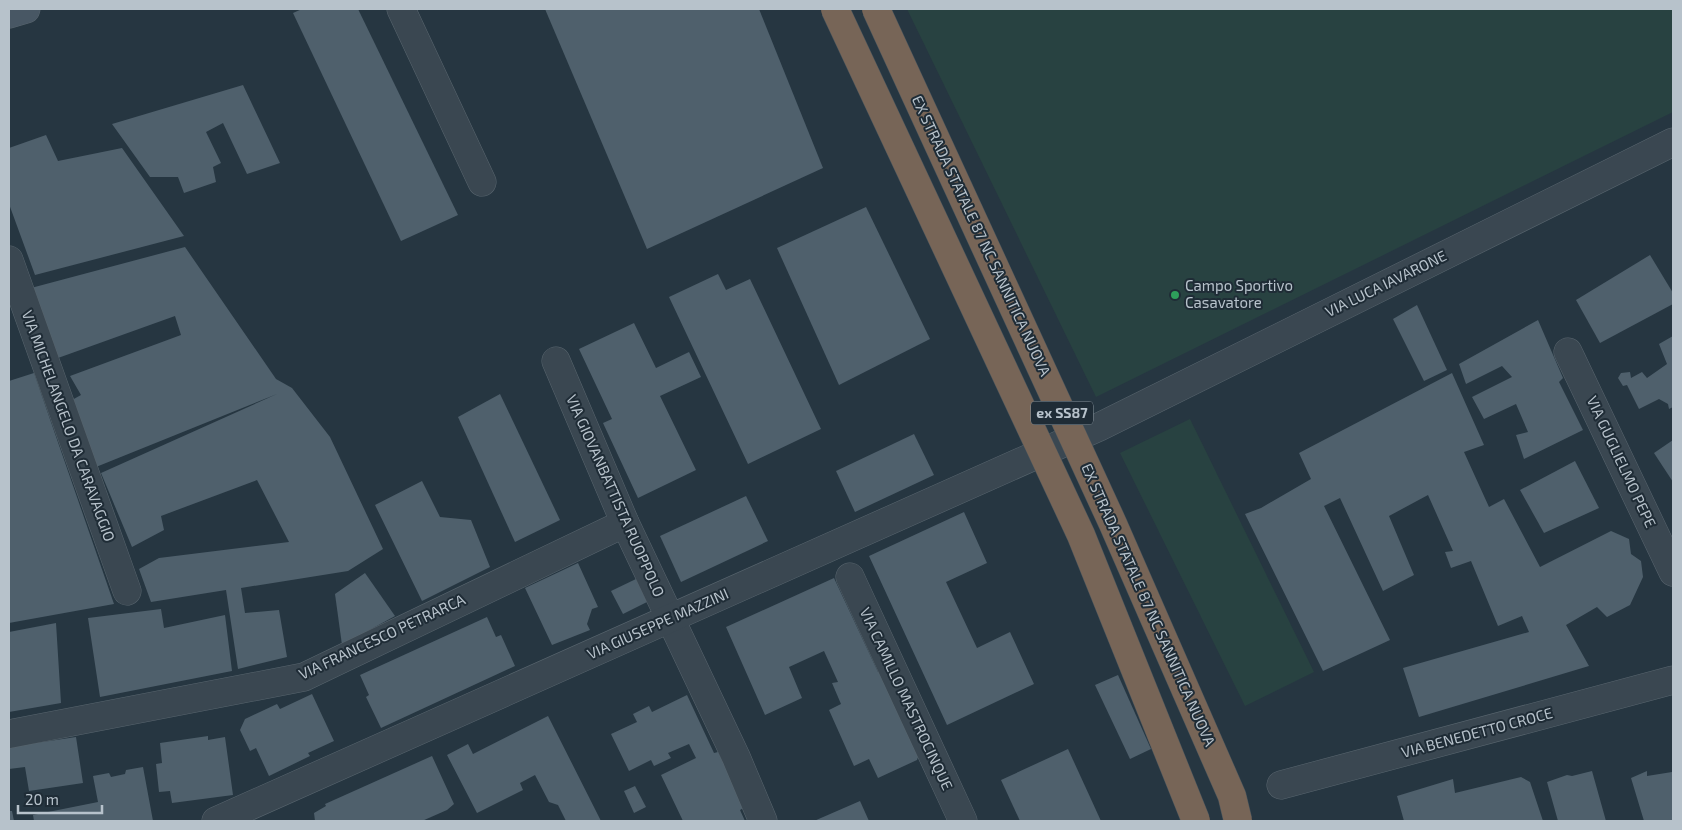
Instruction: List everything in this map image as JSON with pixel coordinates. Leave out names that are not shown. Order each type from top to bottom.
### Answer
[{"type":"highway","name":"ex SS87","points":[[835,9],[1081,534],[1196,821]]},
{"type":"highway","name":"EX STRADA STATALE 87 NC SANNITICA NUOVA","points":[[876,9],[1113,524],[1232,796],[1238,821]]},
{"type":"street","points":[[9,14],[26,9]]},
{"type":"street","points":[[401,9],[482,182]]},
{"type":"street","name":"VIA LUCA IAVARONE","points":[[1099,427],[1673,142]]},
{"type":"street","name":"VIA MICHELANGELO DA CARAVAGGIO","points":[[9,260],[127,591]]},
{"type":"street","name":"VIA GUGLIELMO PEPE","points":[[1568,352],[1673,572]]},
{"type":"street","name":"VIA GIOVANBATTISTA RUOPPOLO","points":[[556,361],[625,523],[736,757],[763,821]]},
{"type":"street","name":"VIA GIUSEPPE MAZZINI","points":[[216,821],[1099,427]]},
{"type":"street","name":"VIA FRANCESCO PETRARCA","points":[[9,734],[304,676],[625,523]]},
{"type":"street","name":"VIA CAMILLO MASTROCINQUE","points":[[850,577],[963,821]]},
{"type":"street","name":"VIA BENEDETTO CROCE","points":[[1281,785],[1673,680]]},
{"type":"green space","name":"Campo Sportivo Casavatore","points":[[907,9],[1673,9],[1673,112],[1096,397]]},
{"type":"green space","points":[[1190,419],[1314,672],[1245,706],[1120,453]]},
{"type":"building","points":[[302,9],[358,9],[458,215],[401,241],[293,13]]},
{"type":"building","points":[[545,9],[759,9],[823,168],[647,249]]},
{"type":"building","points":[[243,85],[280,163],[247,174],[223,123],[206,132],[221,163],[213,167],[216,182],[184,193],[178,177],[150,177],[112,124]]},
{"type":"building","points":[[46,135],[58,161],[122,148],[184,236],[35,275],[9,204],[9,148]]},
{"type":"building","points":[[866,207],[930,339],[839,385],[777,248]]},
{"type":"building","points":[[185,247],[276,379],[292,388],[330,437],[383,549],[348,571],[241,588],[245,613],[279,610],[287,657],[238,669],[226,590],[151,602],[139,569],[159,558],[289,542],[257,480],[161,516],[164,530],[132,547],[101,473],[277,394],[96,467],[72,400],[81,395],[70,376],[181,335],[175,316],[58,358],[31,288]]},
{"type":"building","points":[[1650,255],[1673,293],[1673,304],[1600,343],[1576,300]]},
{"type":"building","points":[[718,274],[726,290],[750,279],[821,429],[748,464],[669,297]]},
{"type":"building","points":[[1417,305],[1447,370],[1424,381],[1393,319]]},
{"type":"building","points":[[1538,320],[1563,378],[1559,382],[1583,430],[1524,459],[1516,435],[1528,432],[1516,404],[1484,419],[1472,397],[1512,377],[1502,366],[1466,384],[1459,364]]},
{"type":"building","points":[[634,323],[656,368],[689,352],[701,377],[660,396],[696,470],[638,498],[603,423],[612,419],[579,349]]},
{"type":"building","points":[[1673,336],[1673,407],[1669,409],[1668,404],[1659,399],[1639,409],[1627,385],[1623,386],[1618,378],[1621,373],[1630,372],[1631,378],[1642,372],[1647,378],[1667,364],[1659,344]]},
{"type":"building","points":[[34,373],[114,604],[9,623],[9,381]]},
{"type":"building","points":[[1452,373],[1484,445],[1464,452],[1489,507],[1504,499],[1540,567],[1611,531],[1629,539],[1631,554],[1641,561],[1643,577],[1630,605],[1607,617],[1597,607],[1566,625],[1589,666],[1419,717],[1403,668],[1529,632],[1522,616],[1498,626],[1471,561],[1451,568],[1445,552],[1453,551],[1428,495],[1389,516],[1414,575],[1383,591],[1340,498],[1324,506],[1390,640],[1323,671],[1245,514],[1261,508],[1311,479],[1299,453]]},
{"type":"building","points":[[500,394],[560,520],[515,542],[458,417]]},
{"type":"building","points":[[914,434],[934,475],[855,512],[836,471]]},
{"type":"building","points":[[1673,440],[1673,482],[1654,453]]},
{"type":"building","points":[[1575,461],[1599,508],[1544,533],[1520,490]]},
{"type":"building","points":[[422,481],[440,517],[471,520],[490,567],[422,601],[375,505]]},
{"type":"building","points":[[746,496],[768,541],[681,582],[660,536]]},
{"type":"building","points":[[964,512],[987,563],[946,582],[977,648],[1010,632],[1034,684],[947,725],[869,556]]},
{"type":"building","points":[[578,563],[598,607],[592,609],[587,624],[590,630],[552,645],[525,588]]},
{"type":"building","points":[[365,573],[395,616],[342,645],[335,594]]},
{"type":"building","points":[[834,578],[878,672],[881,670],[919,754],[917,760],[878,778],[869,759],[854,766],[829,710],[841,704],[832,683],[838,682],[824,651],[789,667],[802,698],[765,715],[726,627]]},
{"type":"building","points":[[636,579],[647,602],[623,614],[611,591]]},
{"type":"building","points":[[161,609],[164,628],[225,615],[232,671],[100,697],[88,618]]},
{"type":"building","points":[[487,617],[496,637],[501,635],[515,666],[381,728],[366,697],[369,695],[360,675]]},
{"type":"building","points":[[56,623],[61,703],[9,712],[9,632]]},
{"type":"building","points":[[1118,675],[1151,749],[1130,759],[1095,685]]},
{"type":"building","points":[[312,694],[334,741],[308,753],[310,756],[269,776],[256,748],[250,751],[240,730],[245,719],[277,704],[280,709]]},
{"type":"building","points":[[687,695],[714,753],[718,752],[745,807],[740,810],[745,821],[683,821],[661,775],[696,758],[689,744],[668,753],[671,758],[654,766],[651,760],[629,771],[611,734],[637,722],[633,714],[649,706],[652,712]]},
{"type":"building","points":[[548,716],[601,821],[566,821],[558,805],[549,802],[535,775],[520,783],[523,790],[477,813],[447,755],[468,744],[473,754]]},
{"type":"building","points":[[208,736],[208,740],[225,737],[233,795],[172,803],[170,791],[159,792],[156,764],[162,763],[160,743]]},
{"type":"building","points":[[76,737],[83,783],[29,791],[25,767],[9,769],[9,747]]},
{"type":"building","points":[[1068,749],[1101,821],[1020,821],[1001,780]]},
{"type":"building","points":[[432,756],[454,804],[447,810],[422,821],[315,821],[314,813],[326,806],[325,804]]},
{"type":"building","points":[[143,767],[153,821],[34,821],[33,815],[98,802],[93,776],[109,773],[111,777],[125,774],[126,770]]},
{"type":"building","points":[[1592,771],[1606,821],[1558,821],[1547,782],[1567,775],[1572,776]]},
{"type":"building","points":[[1647,771],[1647,776],[1672,772],[1673,821],[1644,821],[1631,778]]},
{"type":"building","points":[[1521,777],[1530,782],[1543,821],[1404,821],[1397,796],[1453,779],[1455,793]]},
{"type":"building","points":[[635,786],[646,807],[634,813],[624,791]]},
{"type":"building","points":[[860,801],[869,821],[814,821]]},
{"type":"building","points":[[9,811],[12,811],[14,821],[9,821]]},
{"type":"place","name":"Campo Sportivo Casavatore","points":[[1175,295]]}]
